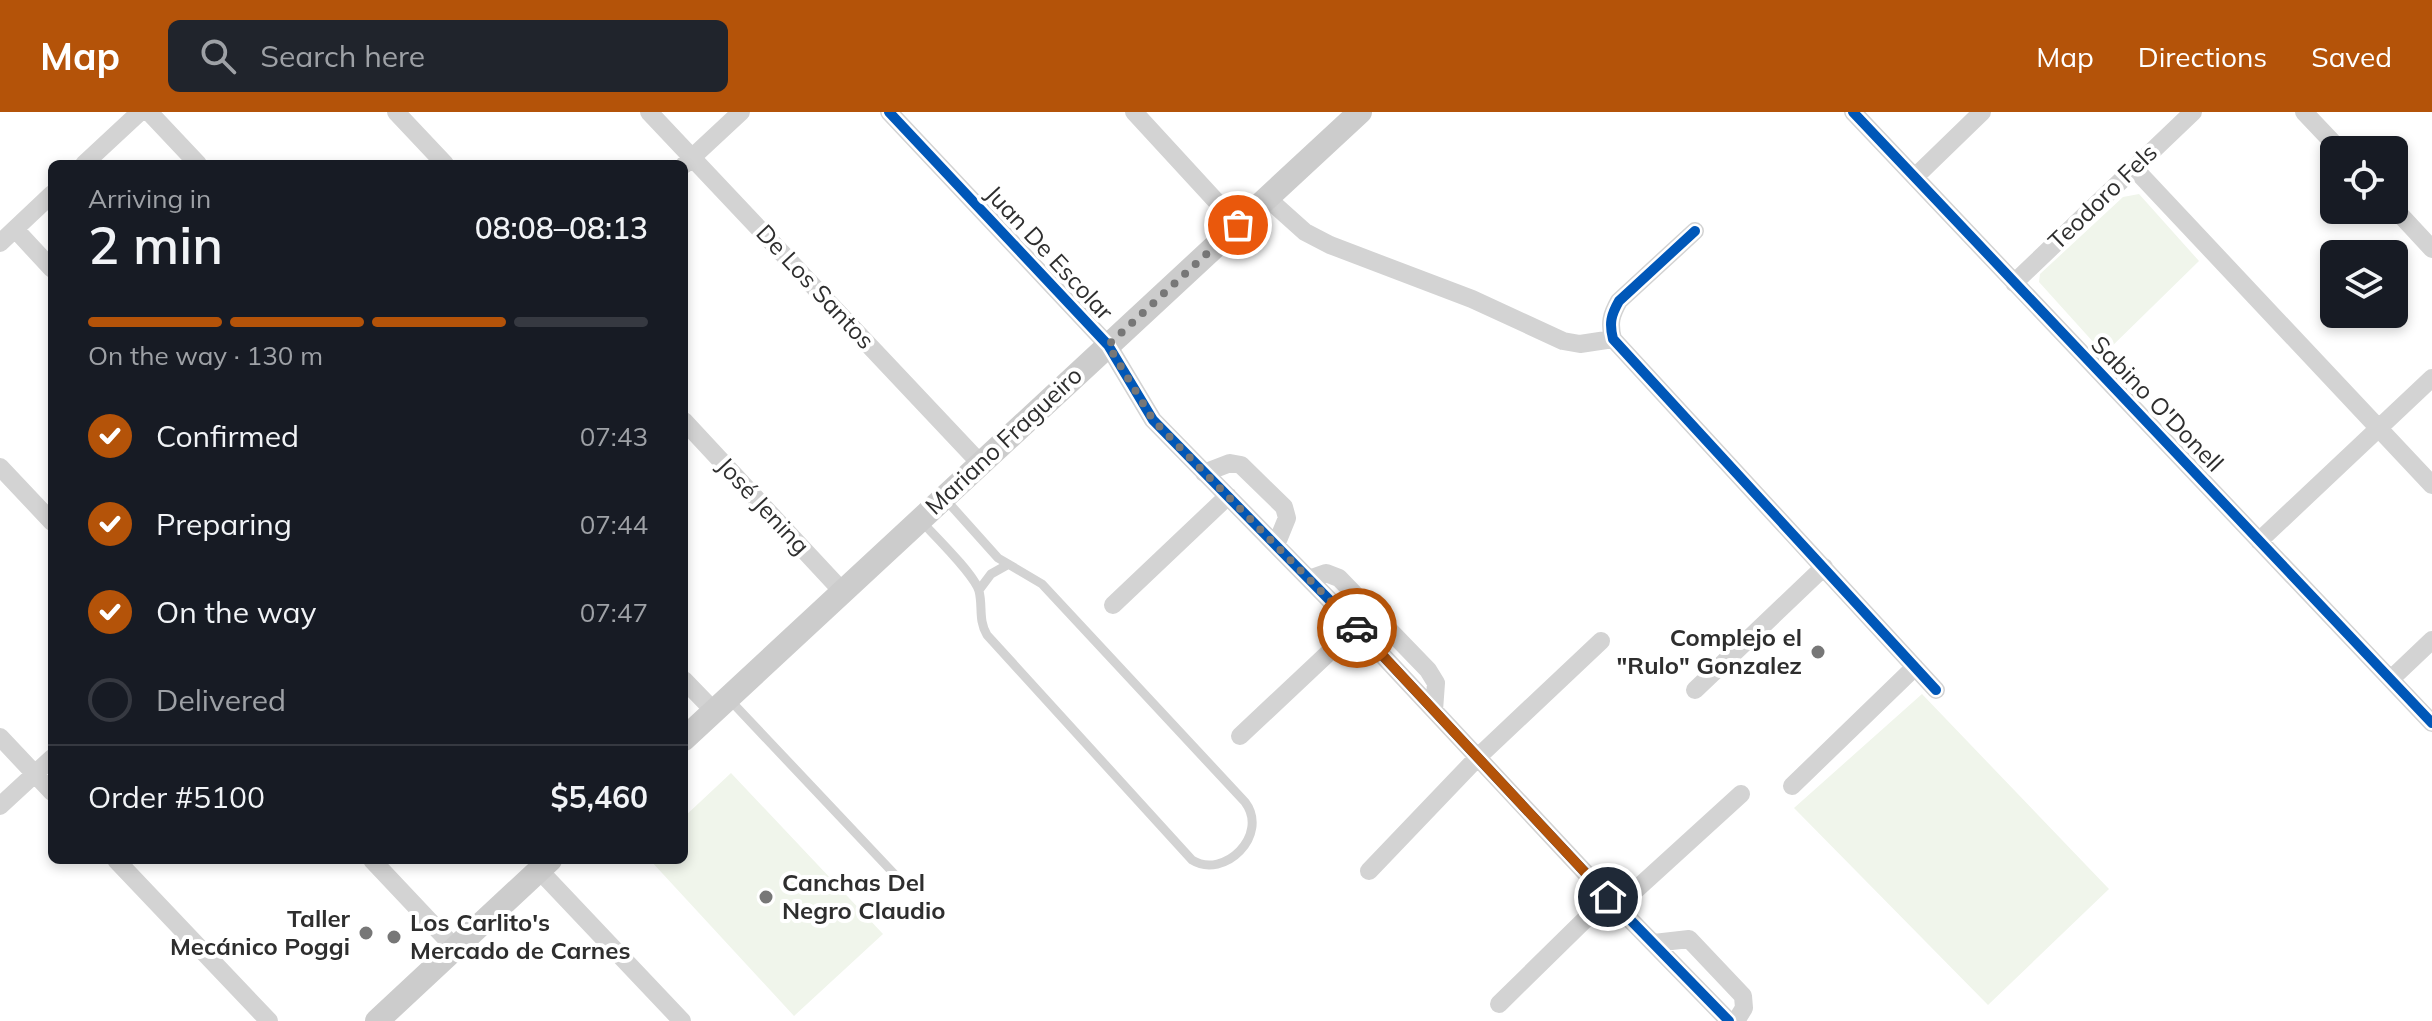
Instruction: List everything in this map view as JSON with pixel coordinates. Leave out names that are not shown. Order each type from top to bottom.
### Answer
[{"type":"main road","name":"Mariano Fragueiro","points":[[688,735],[1360,112]]},
{"type":"main road","points":[[377,1021],[544,865]]},
{"type":"street","points":[[88,160],[140,112]]},
{"type":"street","points":[[149,112],[194,160]]},
{"type":"street","points":[[396,112],[441,160]]},
{"type":"street","name":"De Los Santos","points":[[649,112],[687,160]]},
{"type":"street","points":[[688,161],[741,112]]},
{"type":"street","name":"Juan De Escolar","points":[[889,112],[1108,345],[1153,420],[1356,627],[1729,1021]]},
{"type":"street","points":[[1134,112],[1238,225]]},
{"type":"street","name":"Sabino O'Donell","points":[[1853,112],[2432,723]]},
{"type":"street","points":[[1915,177],[1982,112]]},
{"type":"street","name":"Teodoro Fels","points":[[2014,283],[2193,112]]},
{"type":"street","points":[[2304,112],[2327,136]]},
{"type":"street","name":"De Los Santos","points":[[688,161],[980,463]]},
{"type":"street","points":[[2134,168],[2432,485]]},
{"type":"street","points":[[0,243],[48,198]]},
{"type":"street","points":[[1267,198],[1305,232],[1330,245],[1472,299],[1563,341],[1580,344],[1613,339]]},
{"type":"street","points":[[2408,223],[2432,249]]},
{"type":"street","points":[[15,229],[48,265]]},
{"type":"street","points":[[1695,231],[1619,301],[1611,314],[1613,339],[1936,690]]},
{"type":"street","points":[[2259,541],[2432,378]]},
{"type":"street","name":"José Jening","points":[[688,425],[842,591]]},
{"type":"street","points":[[1204,473],[1230,463],[1241,465],[1284,507],[1287,518],[1276,545]]},
{"type":"street","points":[[0,467],[48,518]]},
{"type":"street","points":[[1113,605],[1228,496]]},
{"type":"street","points":[[1695,690],[1824,567]]},
{"type":"street","points":[[1309,579],[1326,573],[1339,578],[1428,670],[1436,683],[1434,710]]},
{"type":"street","points":[[1240,736],[1356,627]]},
{"type":"street","points":[[2391,679],[2432,640]]},
{"type":"street","points":[[1369,871],[1478,757],[1601,641]]},
{"type":"street","points":[[1792,786],[1915,667]]},
{"type":"street","points":[[688,683],[721,705]]},
{"type":"street","points":[[0,737],[48,788]]},
{"type":"street","points":[[0,806],[48,762]]},
{"type":"street","points":[[1499,1004],[1613,901],[1741,794]]},
{"type":"street","points":[[120,864],[269,1021]]},
{"type":"street","points":[[376,864],[455,948]]},
{"type":"street","points":[[544,865],[682,1021]]},
{"type":"street","points":[[1654,943],[1689,939],[1743,996],[1744,1008],[1736,1021]]},
{"type":"lane","points":[[919,519],[979,590],[981,625],[987,635],[1192,860],[1201,866],[1212,866],[1242,849],[1251,835],[1254,822],[1252,811],[1245,802],[1042,584],[998,558],[943,497]]},
{"type":"lane","points":[[979,590],[991,574],[1007,565]]},
{"type":"lane","points":[[721,705],[899,879]]},
{"type":"shaded area","points":[[2139,194],[2199,261],[2104,354],[2039,282],[2040,274],[2123,197]]},
{"type":"shaded area","points":[[1922,694],[2109,889],[1988,1005],[1794,808]]},
{"type":"shaded area","name":"Canchas Del Negro Claudio","points":[[731,773],[883,934],[794,1016],[654,864],[688,864],[688,813]]},
{"type":"cycle path","points":[[889,112],[1108,345],[1153,420],[1356,627],[1608,897],[1729,1021]]},
{"type":"cycle path","points":[[1853,112],[2432,723]]},
{"type":"cycle path","points":[[1695,231],[1619,301],[1612,319],[1613,339],[1936,690]]},
{"type":"way so far","points":[[1238,225],[1108,345],[1153,420],[1357,628]]},
{"type":"place","name":"Complejo el \"Rulo\" Gonzalez","points":[[1818,652]]},
{"type":"place","name":"Canchas Del Negro Claudio","points":[[766,897]]},
{"type":"place","name":"Taller Mecánico Poggi","points":[[366,933]]},
{"type":"place","name":"Los Carlito's Mercado de Carnes","points":[[394,937]]},
{"type":"route","points":[[1357,628],[1608,897]]}]
